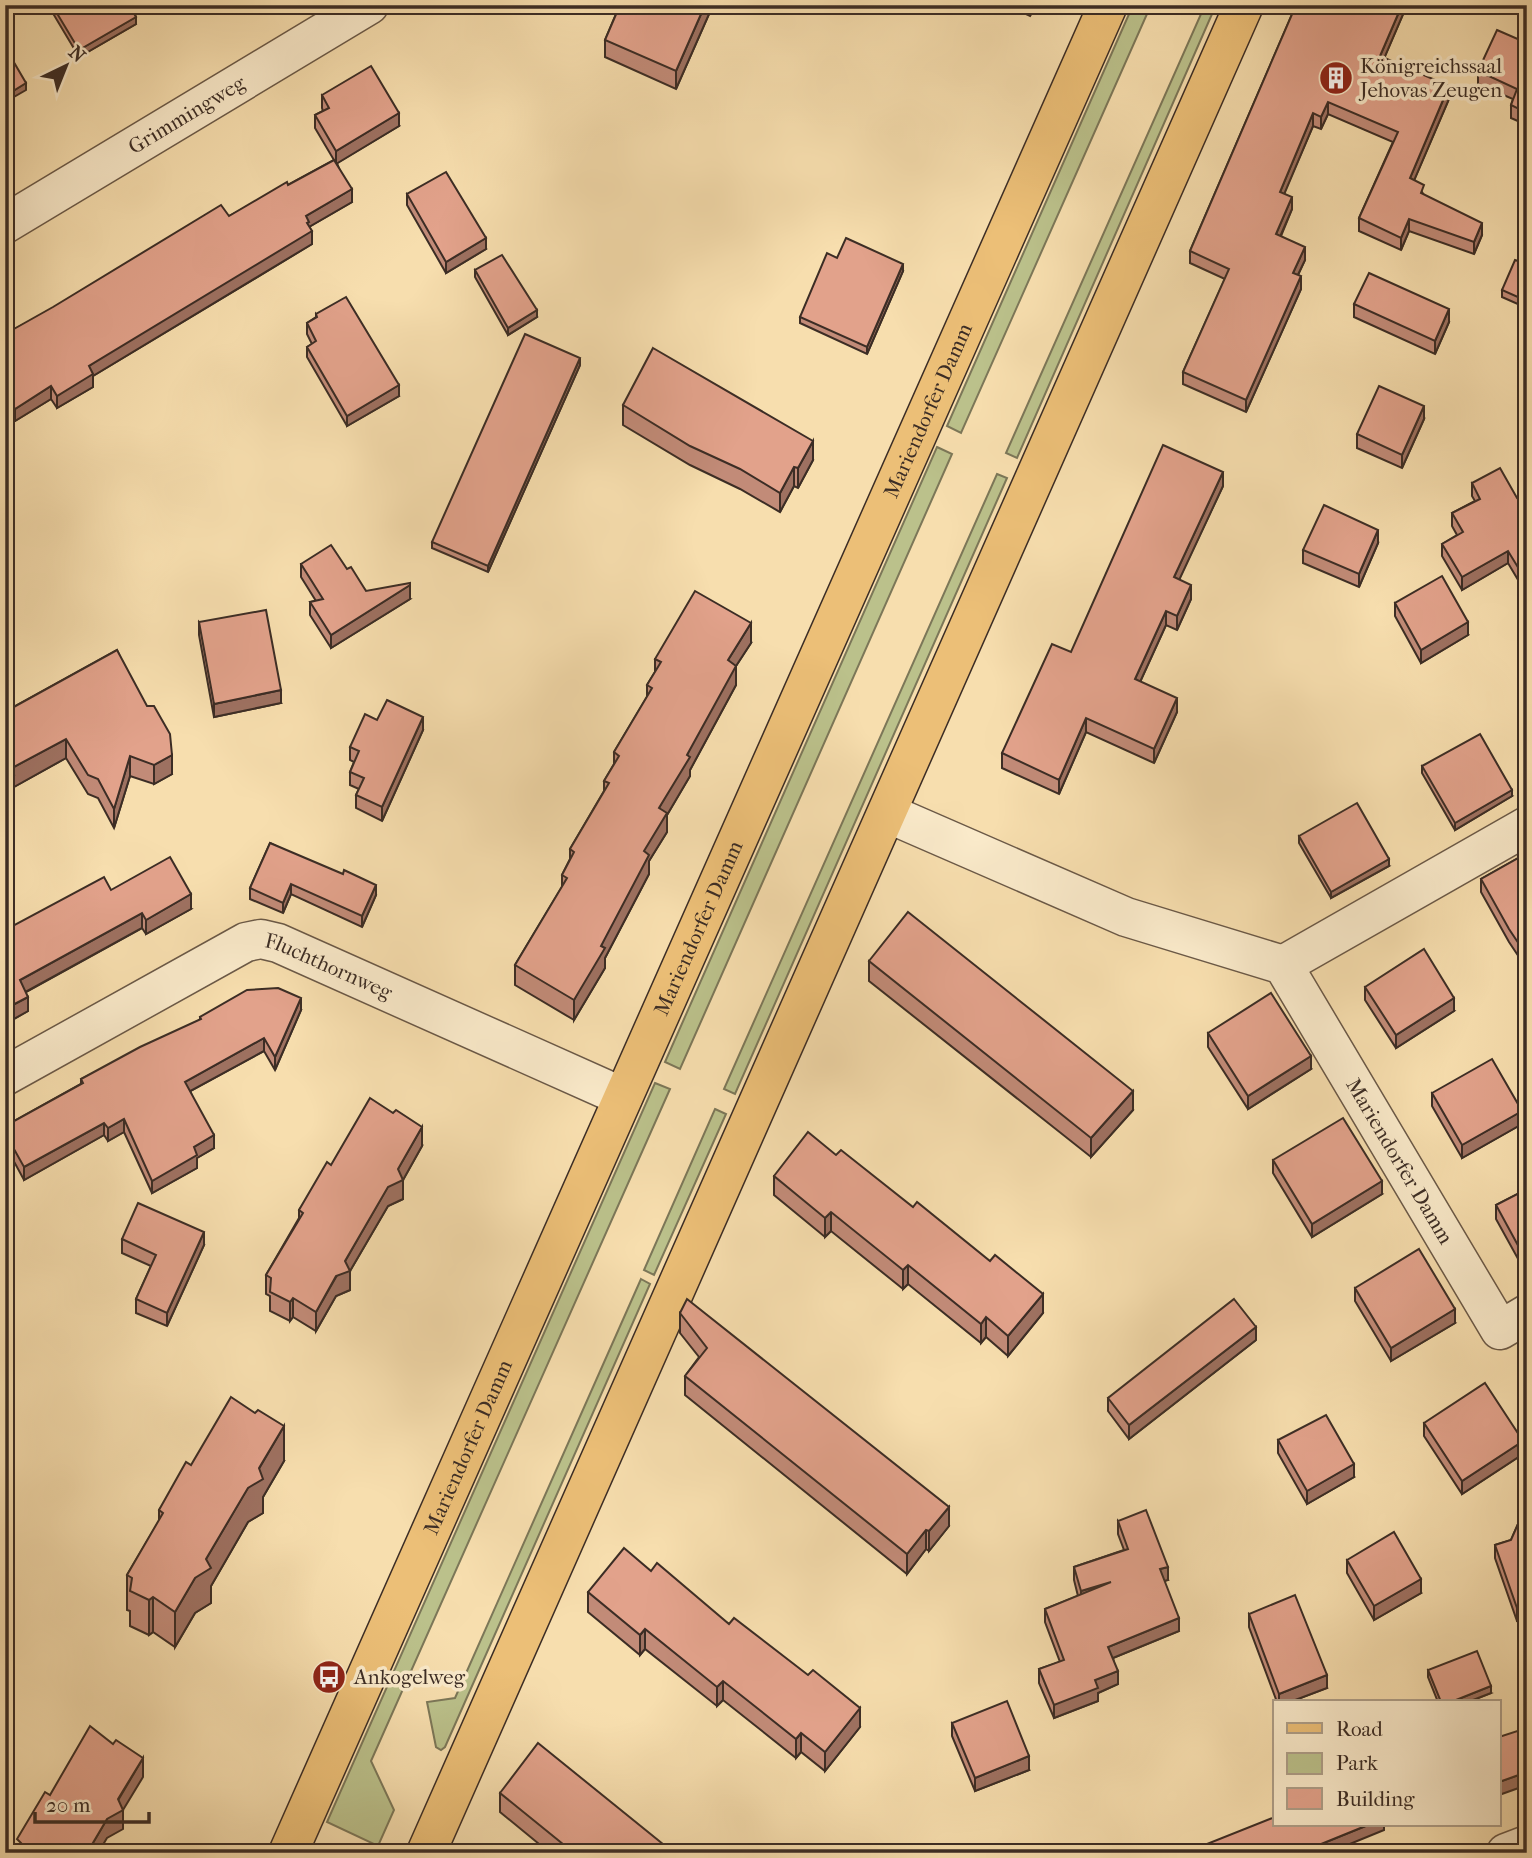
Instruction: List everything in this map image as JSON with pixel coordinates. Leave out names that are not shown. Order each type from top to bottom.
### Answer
[{"type":"main road","name":"Mariendorfer Damm","points":[[288,1853],[1108,5]]},
{"type":"main road","points":[[426,1853],[1244,5]]},
{"type":"street","name":"Grimmingweg","points":[[5,224],[369,5]]},
{"type":"street","points":[[887,813],[1126,917],[1283,965],[1527,826]]},
{"type":"street","name":"Fluchthornweg","points":[[5,1076],[246,942],[261,939],[278,943],[623,1097]]},
{"type":"street","name":"Mariendorfer Damm","points":[[1283,965],[1500,1330],[1527,1314]]},
{"type":"street","points":[[1506,1853],[1527,1845]]},
{"type":"green space","points":[[1133,5],[1151,5],[961,433],[947,426]]},
{"type":"green space","points":[[1205,5],[1216,5],[1017,458],[1006,453]]},
{"type":"green space","points":[[937,447],[952,454],[680,1069],[665,1062]]},
{"type":"green space","points":[[997,474],[1007,478],[735,1094],[724,1089]]},
{"type":"green space","points":[[655,1083],[670,1089],[371,1761],[394,1810],[378,1846],[327,1822]]},
{"type":"green space","points":[[715,1109],[726,1114],[654,1275],[644,1270]]},
{"type":"green space","points":[[641,1279],[650,1284],[445,1747],[441,1750],[436,1747],[427,1702],[455,1698]]},
{"type":"building","points":[[52,5],[129,5],[136,17],[79,50]]},
{"type":"building","points":[[620,5],[705,5],[676,71],[605,40]]},
{"type":"building","points":[[1296,5],[1402,5],[1380,56],[1449,86],[1410,178],[1424,185],[1421,193],[1482,223],[1474,242],[1409,219],[1401,238],[1359,218],[1398,132],[1328,102],[1321,117],[1313,113],[1280,192],[1292,197],[1276,234],[1305,247],[1293,273],[1301,276],[1246,400],[1183,372],[1229,269],[1190,251]]},
{"type":"building","points":[[1497,30],[1527,43],[1527,113],[1511,105],[1517,89],[1478,71]]},
{"type":"building","points":[[5,47],[26,83],[5,96]]},
{"type":"building","points":[[371,66],[399,113],[336,151],[315,115],[329,108],[322,95]]},
{"type":"building","points":[[334,160],[352,189],[306,216],[312,231],[89,366],[93,374],[57,396],[51,386],[15,409],[5,392],[5,334],[221,205],[229,216],[287,182],[288,185]]},
{"type":"building","points":[[446,172],[486,238],[446,262],[407,194]]},
{"type":"building","points":[[846,238],[903,264],[867,347],[800,317],[827,253],[837,258]]},
{"type":"building","points":[[502,255],[537,310],[508,328],[475,270]]},
{"type":"building","points":[[1515,260],[1527,264],[1527,301],[1502,290]]},
{"type":"building","points":[[1369,273],[1449,309],[1435,341],[1354,304]]},
{"type":"building","points":[[346,297],[399,385],[347,416],[307,347],[316,341],[307,323],[317,317],[316,314]]},
{"type":"building","points":[[525,334],[580,358],[488,566],[432,542]]},
{"type":"building","points":[[653,348],[813,441],[798,468],[794,467],[780,493],[740,469],[690,446],[623,405]]},
{"type":"building","points":[[1379,386],[1424,406],[1402,455],[1357,434]]},
{"type":"building","points":[[1163,445],[1223,472],[1174,577],[1191,585],[1177,616],[1166,611],[1135,679],[1177,698],[1154,749],[1086,718],[1059,780],[1002,753],[1052,644],[1071,652]]},
{"type":"building","points":[[1500,468],[1517,498],[1527,493],[1527,582],[1508,551],[1462,577],[1442,544],[1463,532],[1452,513],[1480,499],[1472,483]]},
{"type":"building","points":[[1324,505],[1378,530],[1359,574],[1303,550]]},
{"type":"building","points":[[331,545],[347,569],[351,567],[366,591],[410,585],[331,635],[310,602],[323,599],[301,564]]},
{"type":"building","points":[[1442,576],[1468,622],[1421,650],[1395,603]]},
{"type":"building","points":[[695,591],[751,623],[728,660],[736,666],[687,755],[690,757],[659,808],[667,813],[644,851],[649,855],[601,946],[605,948],[574,1000],[515,965],[567,878],[562,875],[574,852],[570,849],[609,783],[604,781],[619,756],[614,752],[652,688],[647,685],[661,662],[655,659]]},
{"type":"building","points":[[266,610],[281,690],[214,704],[199,622]]},
{"type":"building","points":[[117,650],[147,706],[154,706],[170,734],[172,755],[154,765],[130,756],[114,809],[98,779],[88,775],[66,739],[10,769],[14,775],[5,780],[5,699],[8,698],[12,708]]},
{"type":"building","points":[[1527,678],[1527,691],[1521,681]]},
{"type":"building","points":[[387,700],[423,717],[382,807],[356,795],[364,778],[350,772],[359,751],[350,747],[365,714],[377,720]]},
{"type":"building","points":[[1480,734],[1512,790],[1455,823],[1422,766]]},
{"type":"building","points":[[1357,803],[1389,859],[1331,892],[1299,836]]},
{"type":"building","points":[[270,843],[343,874],[344,870],[376,885],[362,916],[291,884],[283,903],[250,888]]},
{"type":"building","points":[[1527,853],[1527,956],[1481,879]]},
{"type":"building","points":[[170,857],[191,894],[146,920],[142,913],[20,980],[28,997],[5,1009],[5,930],[104,877],[111,890]]},
{"type":"building","points":[[908,912],[1133,1091],[1091,1138],[869,961]]},
{"type":"building","points":[[1424,949],[1454,998],[1396,1035],[1365,987]]},
{"type":"building","points":[[278,988],[301,998],[275,1057],[264,1038],[185,1082],[214,1135],[194,1147],[197,1155],[152,1181],[124,1119],[108,1128],[104,1123],[24,1167],[5,1133],[5,1126],[83,1083],[81,1079],[140,1047],[201,1019],[200,1017],[247,990]]},
{"type":"building","points":[[1271,993],[1311,1056],[1248,1096],[1208,1033]]},
{"type":"building","points":[[1492,1059],[1522,1111],[1462,1145],[1432,1093]]},
{"type":"building","points":[[370,1098],[393,1113],[396,1110],[422,1127],[398,1169],[403,1180],[388,1187],[345,1261],[350,1271],[336,1276],[316,1312],[293,1298],[290,1302],[270,1292],[271,1278],[266,1275],[303,1213],[299,1210],[327,1162],[331,1165]]},
{"type":"building","points":[[1343,1118],[1382,1181],[1312,1224],[1273,1160]]},
{"type":"building","points":[[808,1132],[836,1155],[841,1150],[913,1207],[917,1202],[990,1261],[995,1255],[1043,1294],[1008,1336],[986,1317],[981,1324],[908,1265],[903,1270],[831,1212],[825,1218],[774,1176]]},
{"type":"building","points":[[1527,1189],[1527,1262],[1496,1205]]},
{"type":"building","points":[[138,1203],[204,1232],[167,1313],[136,1299],[156,1255],[122,1239]]},
{"type":"building","points":[[1419,1249],[1455,1309],[1391,1348],[1355,1288]]},
{"type":"building","points":[[687,1299],[949,1507],[907,1554],[685,1376],[707,1348],[680,1313]]},
{"type":"building","points":[[1234,1299],[1256,1327],[1129,1425],[1108,1398]]},
{"type":"building","points":[[1485,1383],[1523,1441],[1462,1481],[1424,1423]]},
{"type":"building","points":[[231,1397],[255,1413],[258,1410],[284,1426],[259,1468],[263,1479],[248,1488],[206,1559],[211,1568],[195,1578],[175,1612],[153,1597],[149,1600],[130,1591],[132,1578],[127,1575],[163,1513],[159,1510],[186,1462],[191,1465]]},
{"type":"building","points":[[1326,1415],[1354,1464],[1307,1491],[1278,1440]]},
{"type":"building","points":[[1146,1510],[1168,1567],[1160,1569],[1179,1618],[1108,1647],[1118,1671],[1095,1680],[1098,1688],[1054,1705],[1039,1669],[1064,1660],[1045,1609],[1111,1582],[1081,1591],[1074,1567],[1128,1549],[1118,1521]]},
{"type":"building","points":[[1518,1524],[1527,1529],[1527,1605],[1517,1608],[1495,1545],[1511,1540]]},
{"type":"building","points":[[1394,1532],[1421,1579],[1374,1606],[1347,1560]]},
{"type":"building","points":[[624,1548],[651,1571],[657,1563],[729,1624],[734,1618],[808,1675],[813,1670],[860,1708],[825,1752],[801,1733],[796,1739],[723,1681],[717,1687],[645,1629],[640,1635],[588,1592]]},
{"type":"building","points":[[1295,1595],[1327,1675],[1279,1694],[1249,1614]]},
{"type":"building","points":[[1477,1651],[1491,1686],[1456,1700],[1440,1700],[1428,1670]]},
{"type":"building","points":[[1007,1701],[1029,1756],[975,1778],[952,1723]]},
{"type":"building","points":[[90,1726],[113,1744],[116,1740],[143,1758],[118,1799],[123,1810],[107,1819],[87,1853],[16,1853],[21,1843],[17,1839],[45,1792],[50,1795]]},
{"type":"building","points":[[1527,1728],[1527,1772],[1500,1782],[1500,1737]]},
{"type":"building","points":[[538,1743],[674,1853],[574,1853],[500,1793]]},
{"type":"building","points":[[1273,1818],[1273,1826],[1366,1826],[1299,1853],[1164,1853],[1187,1852]]},
{"type":"place","name":"Königreichssaal Jehovas Zeugen","points":[[1336,78]]},
{"type":"place","name":"Ankogelweg","points":[[329,1677]]}]
